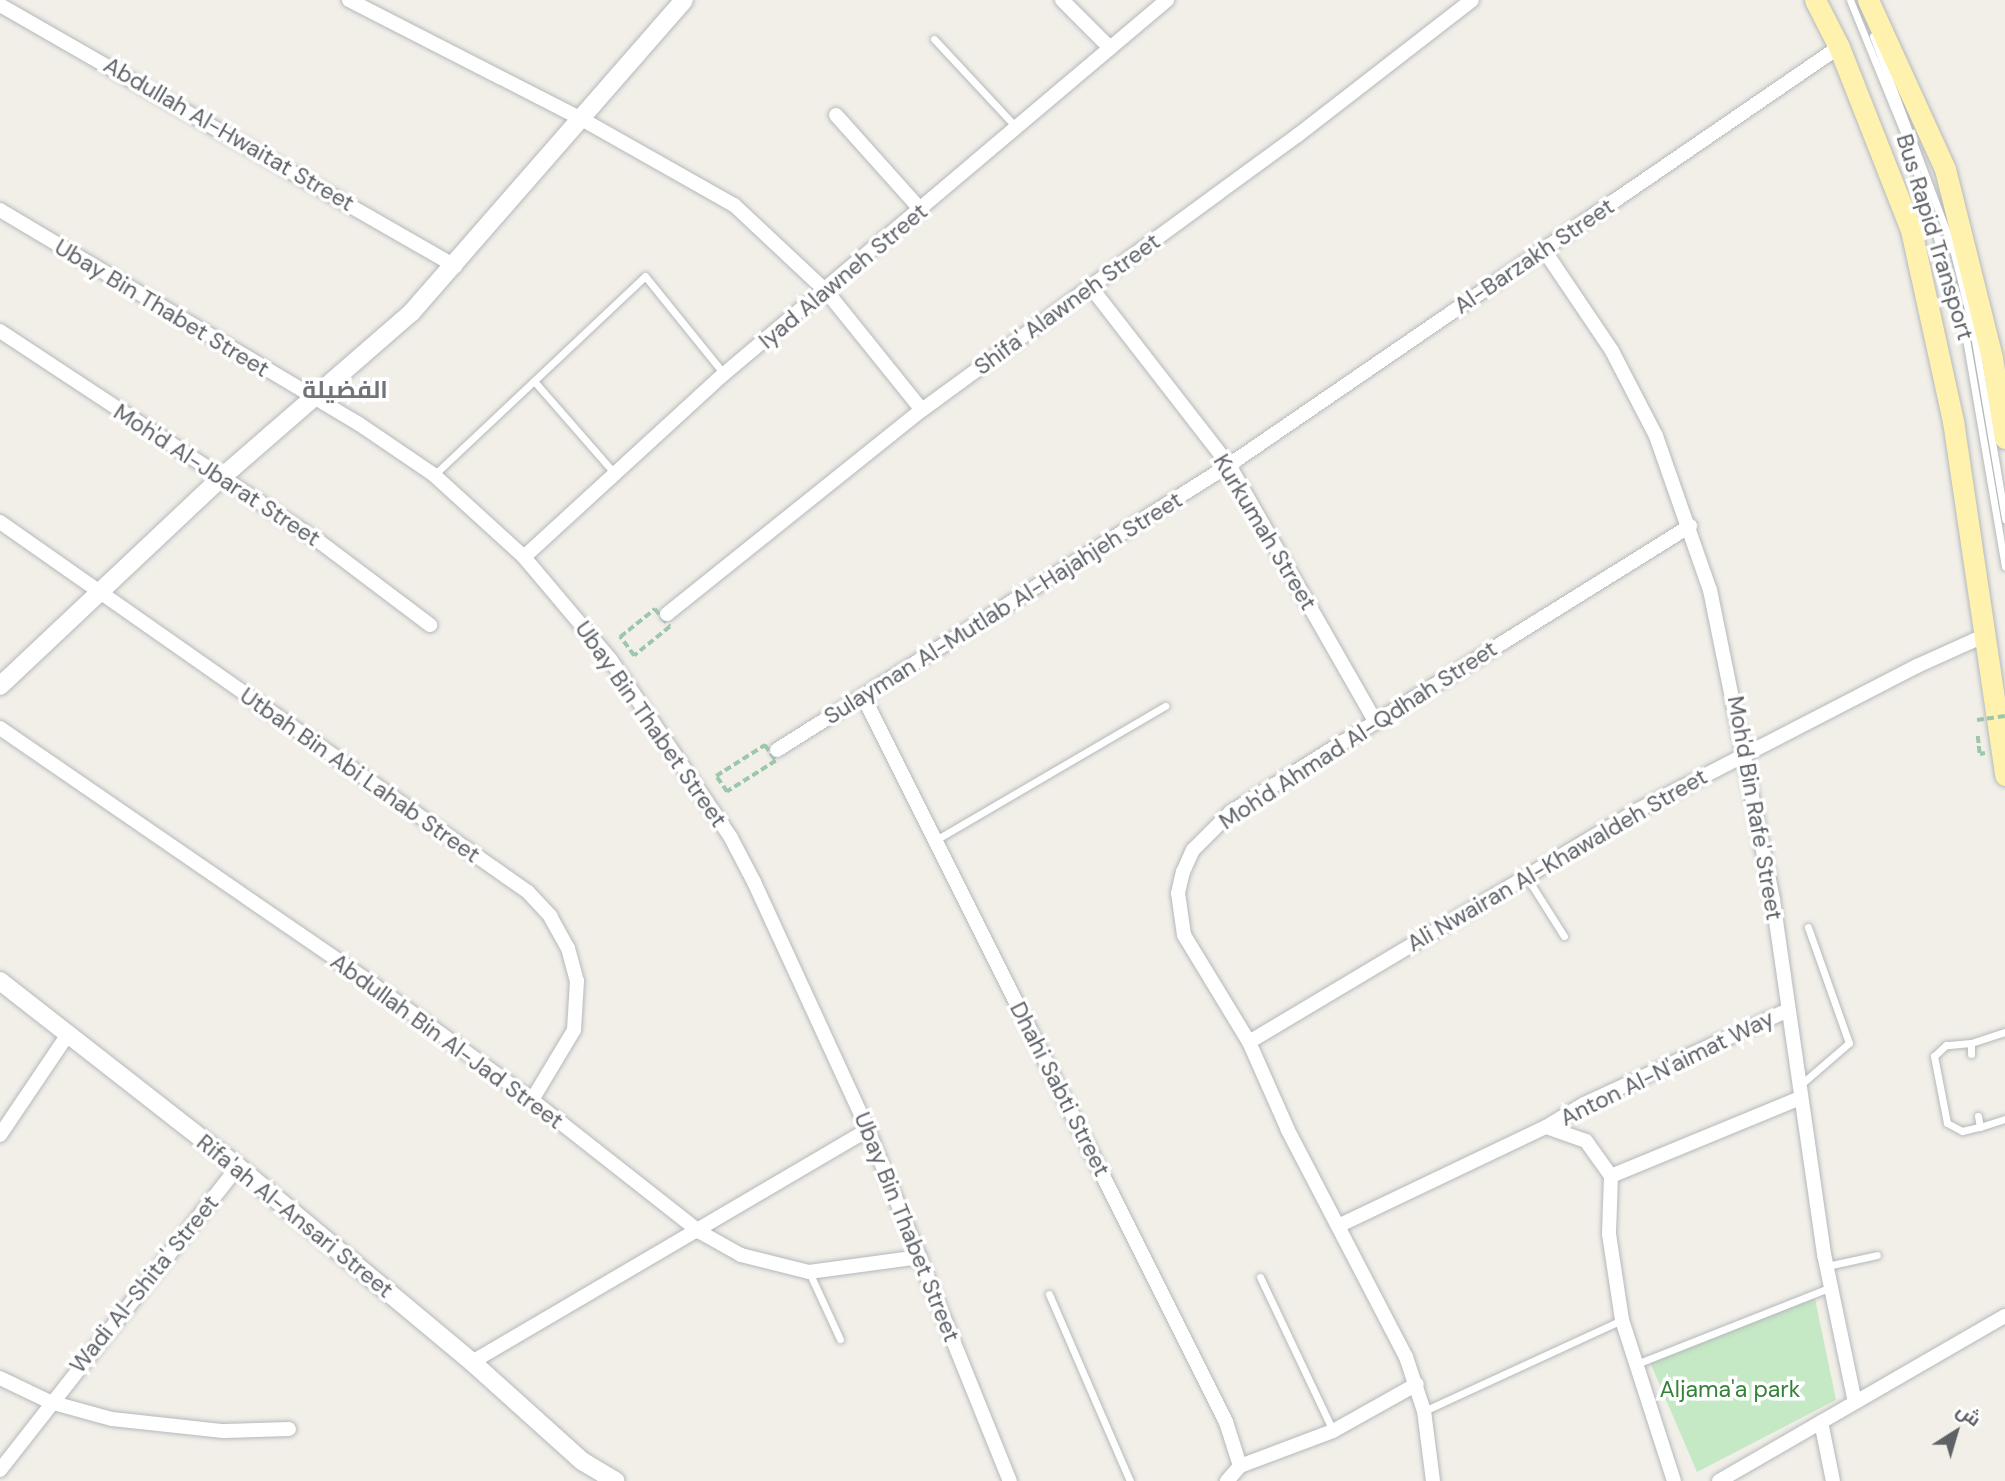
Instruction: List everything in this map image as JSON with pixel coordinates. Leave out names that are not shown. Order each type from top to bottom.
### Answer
[{"type":"main road","points":[[1815,0],[1839,47],[1911,230],[1953,421],[2005,775]]},
{"type":"main road","points":[[1868,0],[1945,169],[1992,358],[2005,438]]},
{"type":"street","points":[[349,0],[580,118],[734,205],[827,292],[922,410]]},
{"type":"street","points":[[0,686],[221,478],[311,397],[381,341],[455,267],[580,118],[684,0]]},
{"type":"street","points":[[1062,0],[1110,48]]},
{"type":"street","name":"Iyad Alawneh Street","points":[[524,557],[724,374],[827,292],[1167,0]]},
{"type":"street","name":"Shifa' Alawneh Street","points":[[667,614],[922,410],[1298,135],[1472,0]]},
{"type":"street","name":"Abdullah Al-Hwaitat Street","points":[[0,5],[455,267]]},
{"type":"street","name":"Al-Barzakh Street","points":[[1229,465],[1839,47]]},
{"type":"street","points":[[836,115],[921,210]]},
{"type":"street","name":"Ubay Bin Thabet Street","points":[[0,209],[311,397],[434,475],[524,557],[610,659],[731,838],[825,1030],[869,1130],[1010,1481]]},
{"type":"street","name":"Moh'd Bin Rafe' Street","points":[[1544,250],[1617,361],[1656,436],[1690,526],[1724,644],[1746,755],[1827,1266],[1855,1402]]},
{"type":"street","name":"Kurkumah Street","points":[[1090,286],[1229,465],[1375,721]]},
{"type":"street","name":"Moh'd Al-Jbarat Street","points":[[0,331],[372,578],[430,625]]},
{"type":"street","name":"Sulayman Al-Mutlab Al-Hajahjeh Street","points":[[774,757],[1229,465]]},
{"type":"street","name":"Utbah Bin Abi Lahab Street","points":[[0,522],[502,874],[550,916],[568,948],[577,981],[577,1010],[574,1030],[532,1100]]},
{"type":"street","name":"Moh'd Ahmad Al-Qdhah Street","points":[[1433,1481],[1424,1411],[1417,1384],[1288,1130],[1249,1042],[1184,935],[1179,902],[1183,872],[1193,850],[1231,812],[1690,526]]},
{"type":"street","name":"Ali Nwairan Al-Khawaldeh Street","points":[[1249,1042],[1525,875],[1908,670],[1986,635]]},
{"type":"street","name":"Dhahi Sabti Street","points":[[864,698],[933,842],[1226,1422],[1240,1466]]},
{"type":"street","name":"Abdullah Bin Al-Jad Street","points":[[0,728],[532,1100],[700,1232],[741,1255],[809,1272],[920,1257]]},
{"type":"street","name":"Rifa'ah Al-Ansari Street","points":[[0,981],[238,1167],[472,1362],[582,1461],[615,1481]]},
{"type":"street","name":"Anton Al-N'aimat Way","points":[[1338,1226],[1546,1127],[1584,1104],[1788,1010]]},
{"type":"street","points":[[0,1135],[33,1081],[68,1034]]},
{"type":"street","points":[[1611,1176],[1799,1092]]},
{"type":"street","points":[[1546,1127],[1586,1141],[1611,1176],[1609,1234],[1622,1320],[1633,1365],[1674,1481]]},
{"type":"street","points":[[472,1362],[700,1232],[869,1130]]},
{"type":"street","name":"Wadi Al-Shita' Street","points":[[0,1470],[50,1402],[238,1167]]},
{"type":"street","points":[[1719,1481],[2005,1316]]},
{"type":"street","points":[[0,1378],[50,1402],[112,1419],[167,1427],[289,1429]]},
{"type":"street","points":[[1227,1481],[1240,1466],[1333,1431],[1417,1384]]},
{"type":"street","points":[[1821,1422],[1833,1481]]},
{"type":"street","name":"Rifa'ah Al-Ansari Street","points":[[582,1461],[593,1481]]},
{"type":"lane","name":"Bus Rapid Transport","points":[[1850,0],[1905,135],[1963,321],[2005,566]]},
{"type":"lane","name":"Bus Rapid Transport","points":[[1858,0],[1953,249],[1973,329],[2005,519]]},
{"type":"lane","points":[[934,39],[1017,128]]},
{"type":"lane","points":[[434,475],[645,276],[724,374]]},
{"type":"lane","points":[[534,381],[615,474]]},
{"type":"lane","points":[[933,842],[1165,706]]},
{"type":"lane","points":[[1525,875],[1563,936]]},
{"type":"lane","points":[[1799,1092],[1849,1043],[1808,927]]},
{"type":"lane","points":[[2005,1032],[1971,1043],[1946,1045],[1934,1056],[1947,1123],[1962,1132],[2005,1119]]},
{"type":"lane","points":[[1971,1043],[1971,1054]]},
{"type":"lane","points":[[1978,1116],[1980,1127]]},
{"type":"lane","points":[[1827,1266],[1877,1255]]},
{"type":"lane","points":[[809,1272],[839,1339]]},
{"type":"lane","points":[[1260,1277],[1333,1431]]},
{"type":"lane","points":[[1633,1365],[1831,1287]]},
{"type":"lane","points":[[1049,1294],[1130,1481]]},
{"type":"lane","points":[[1424,1411],[1622,1320]]},
{"type":"path","points":[[651,613],[620,637],[634,656],[666,630]]},
{"type":"path","points":[[1977,720],[2005,716]]},
{"type":"path","points":[[761,747],[716,776],[727,792],[774,757]]},
{"type":"green space","name":"Aljama'a park","points":[[1814,1294],[1836,1400],[1697,1472],[1649,1360]]},
{"type":"district","name":"الفضيلة","points":[[345,390]]}]
